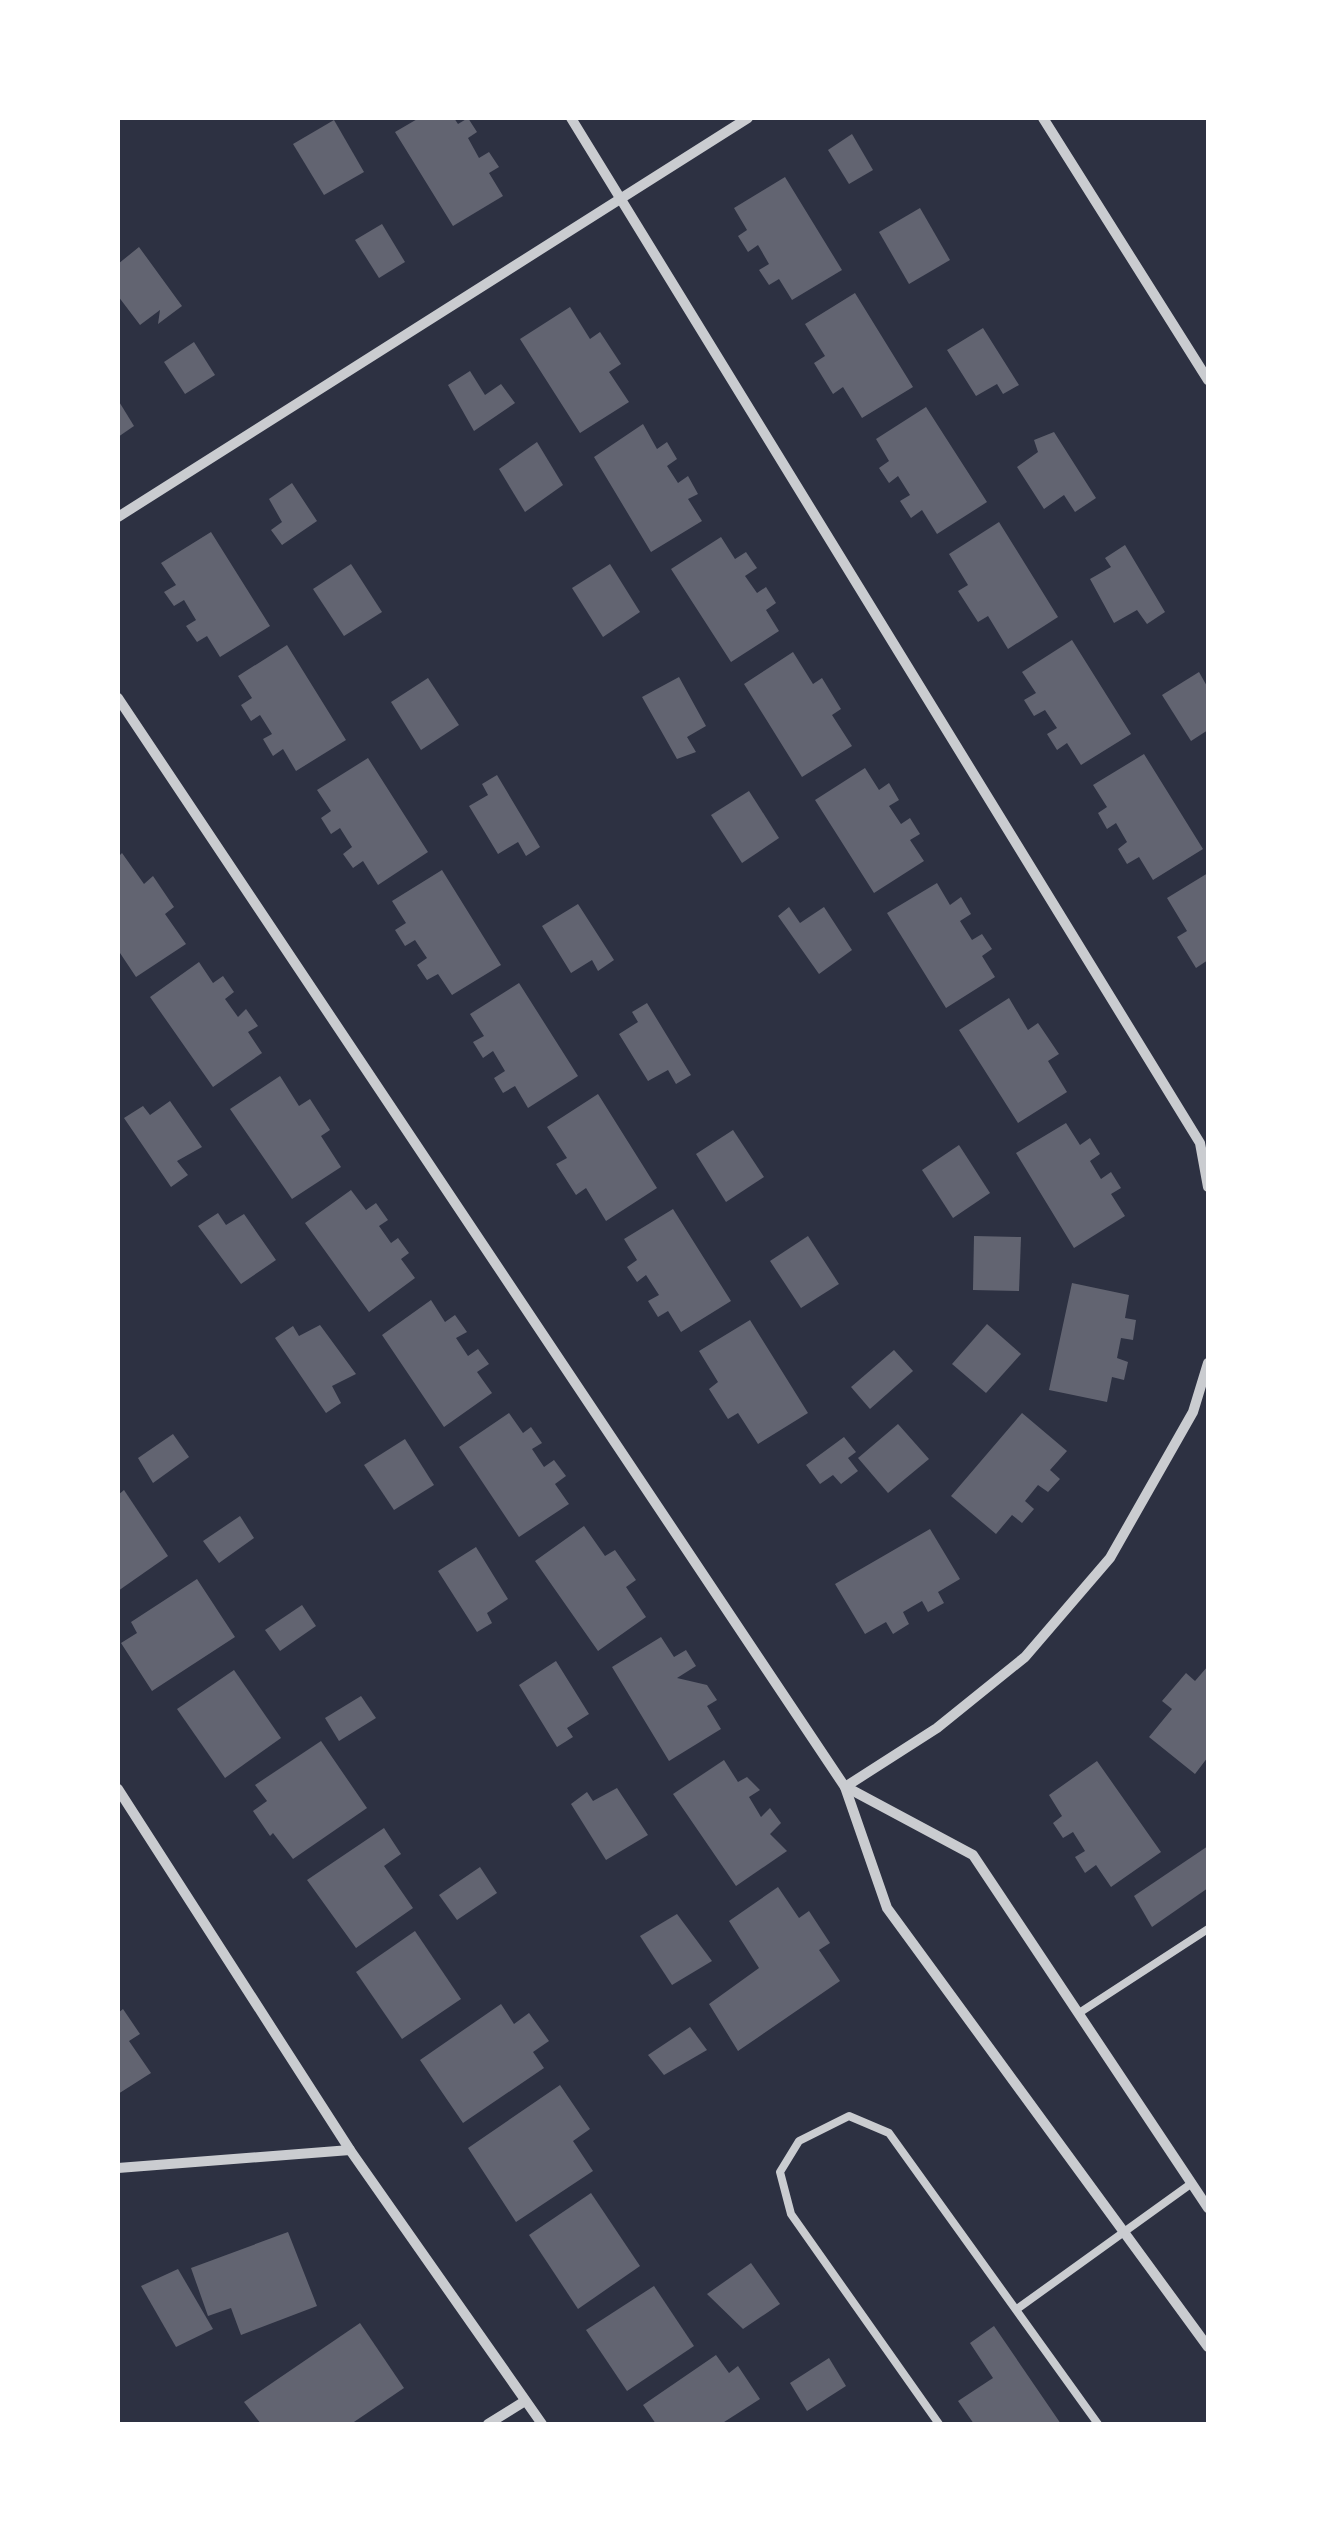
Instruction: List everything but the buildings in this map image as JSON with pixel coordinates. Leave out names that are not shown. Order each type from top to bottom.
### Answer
[{"type":"street","points":[[571,118],[1200,1143],[1208,1187]]},
{"type":"street","points":[[118,517],[748,118]]},
{"type":"street","points":[[1043,118],[1208,380]]},
{"type":"street","points":[[118,698],[846,1787],[886,1908],[1208,2346]]},
{"type":"street","points":[[846,1787],[937,1728],[1025,1656],[1110,1558],[1193,1412],[1208,1363]]},
{"type":"street","points":[[846,1787],[973,1855],[1208,2208]]},
{"type":"street","points":[[118,1789],[350,2150],[542,2424]]},
{"type":"street","points":[[118,2168],[350,2150]]},
{"type":"street","points":[[488,2424],[525,2400]]},
{"type":"lane","points":[[1079,2013],[1208,1929]]},
{"type":"lane","points":[[939,2424],[790,2214],[780,2172],[799,2141],[849,2116],[889,2133],[1098,2424]]},
{"type":"lane","points":[[1017,2308],[1192,2183]]}]
